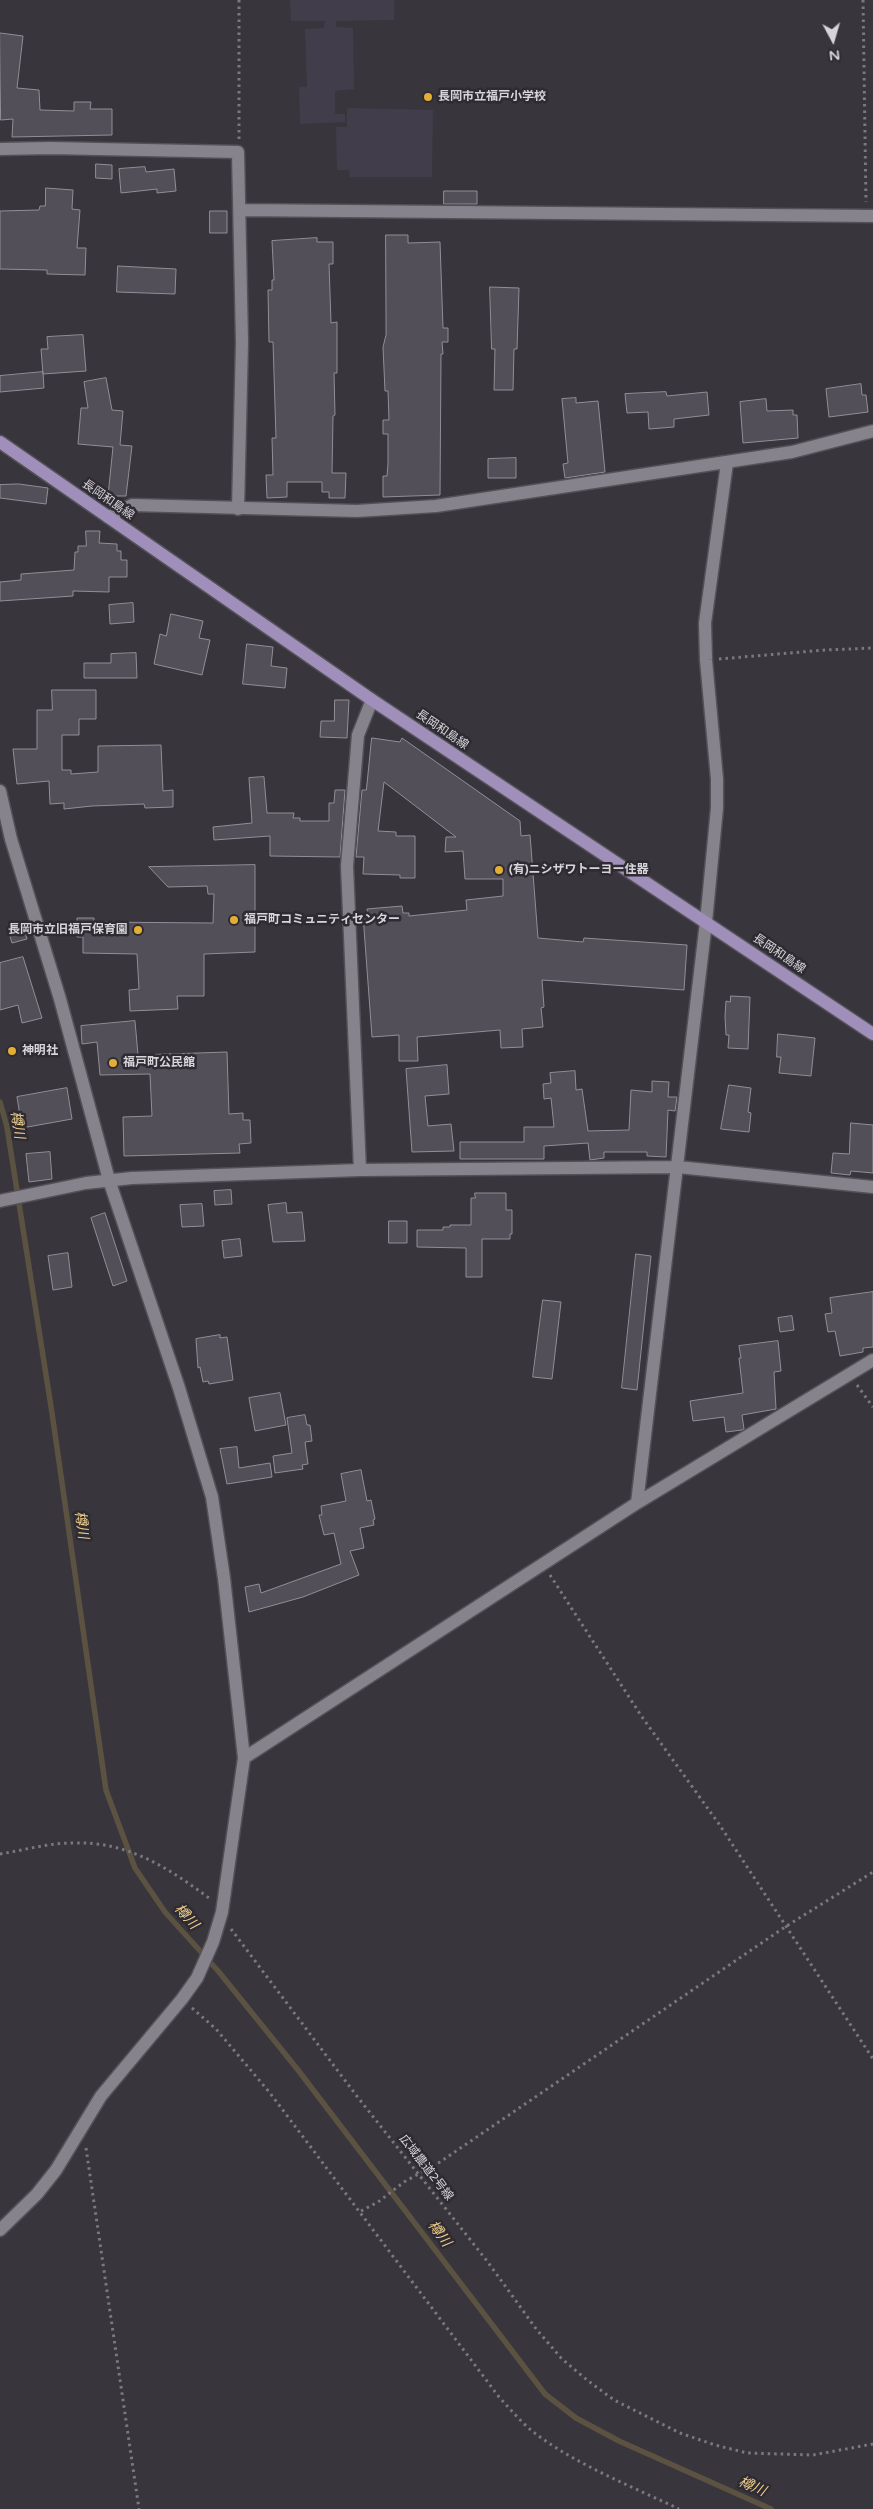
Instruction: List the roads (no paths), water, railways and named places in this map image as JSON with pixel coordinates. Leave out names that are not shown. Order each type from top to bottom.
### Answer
[{"type":"main road","name":"長岡和島線","points":[[0,442],[372,700],[873,1034]]},
{"type":"street","points":[[0,149],[51,148],[238,152],[242,342],[238,508]]},
{"type":"street","points":[[240,210],[870,216]]},
{"type":"street","points":[[108,517],[132,505],[357,511],[436,506],[792,452],[873,432]]},
{"type":"street","points":[[637,1503],[706,922],[717,778],[706,660],[705,623],[727,463]]},
{"type":"street","points":[[360,1170],[347,866],[358,735],[372,700]]},
{"type":"street","points":[[0,791],[6,841],[60,999],[109,1180],[179,1388],[212,1497],[224,1578],[244,1758],[222,1912],[213,1942],[197,1978],[182,2000],[101,2096],[47,2182],[0,2230]]},
{"type":"street","points":[[0,1201],[109,1180],[360,1170],[678,1168],[873,1187]]},
{"type":"street","points":[[244,1758],[637,1503],[873,1360]]},
{"type":"waterway","name":"樽川","points":[[0,1102],[7,1127],[52,1413],[106,1790],[135,1868],[165,1912],[219,1972],[298,2070],[545,2394],[576,2418],[619,2441],[771,2509]]},
{"type":"place","name":"長岡市立福戸小学校","points":[[428,97]]},
{"type":"place","name":"(有)ニシザワトーヨー住器","points":[[499,870]]},
{"type":"place","name":"福戸町コミュニティセンター","points":[[234,920]]},
{"type":"place","name":"長岡市立旧福戸保育園","points":[[138,930]]},
{"type":"place","name":"神明社","points":[[12,1051]]},
{"type":"place","name":"福戸町公民館","points":[[113,1063]]}]
